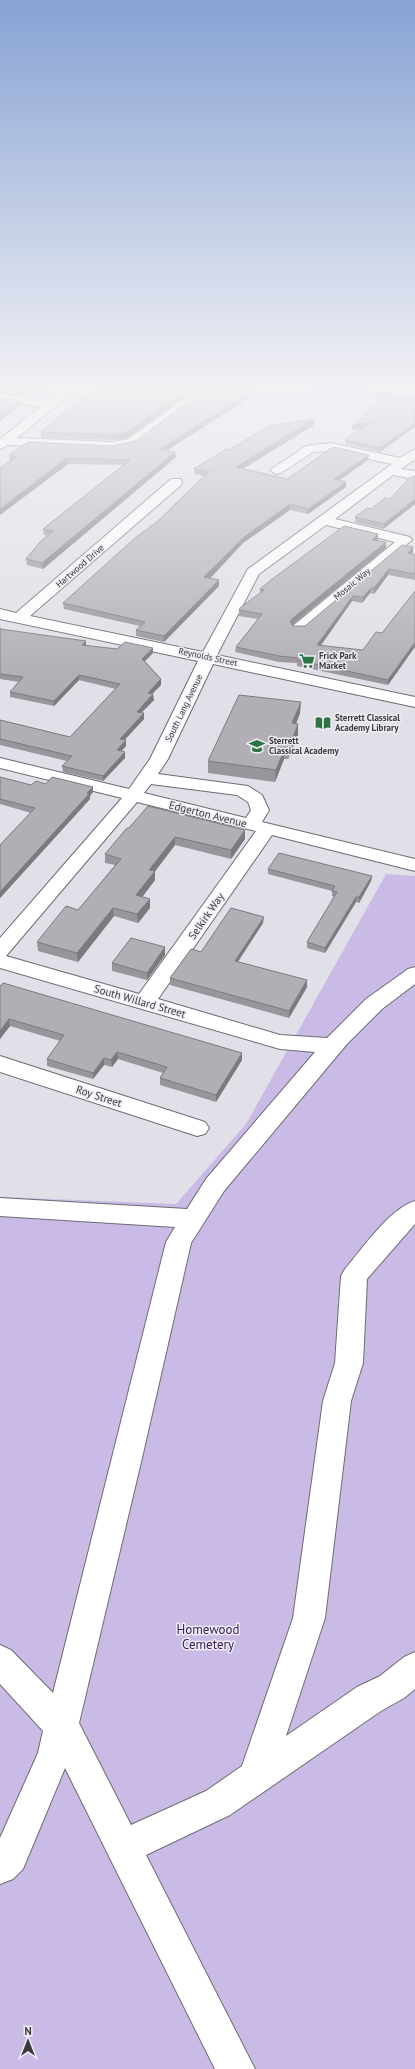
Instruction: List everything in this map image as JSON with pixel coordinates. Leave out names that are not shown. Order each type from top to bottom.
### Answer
[{"type":"street","name":"Hartwood Drive","points":[[19,618],[174,484]]},
{"type":"street","name":"South Lang Avenue","points":[[0,951],[134,796],[159,758],[208,657],[253,572],[373,484]]},
{"type":"street","name":"Mosaic Way","points":[[299,628],[405,540],[324,520]]},
{"type":"street","name":"Reynolds Street","points":[[0,614],[415,702]]},
{"type":"street","name":"Edgerton Avenue","points":[[0,763],[415,865]]},
{"type":"street","name":"Selkirk Way","points":[[145,1002],[259,827],[260,810],[256,799],[242,790],[146,778]]},
{"type":"street","name":"South Willard Street","points":[[0,961],[280,1042],[333,1046]]},
{"type":"street","points":[[0,1866],[10,1856],[54,1755],[179,1242],[215,1185],[333,1046],[374,1004],[415,974]]},
{"type":"street","name":"Roy Street","points":[[0,1064],[197,1128]]},
{"type":"street","points":[[0,1207],[193,1219]]},
{"type":"street","points":[[255,1778],[309,1618],[337,1401],[349,1363],[354,1276],[399,1224],[415,1210]]},
{"type":"street","points":[[0,1661],[62,1726],[236,2069]]},
{"type":"street","points":[[124,1847],[218,1803],[369,1699],[392,1687],[415,1668]]},
{"type":"green space","name":"Homewood Cemetery","points":[[386,874],[415,876],[415,2069],[0,2069],[0,1197],[176,1204],[246,1124]]},
{"type":"building","points":[[0,484],[33,484],[0,509]]},
{"type":"building","points":[[100,484],[137,484],[42,563],[26,559],[40,542],[53,531],[43,529]]},
{"type":"building","points":[[196,484],[344,484],[308,509],[290,504],[244,537],[204,577],[219,580],[164,636],[136,630],[145,622],[63,603],[135,538],[158,521]]},
{"type":"building","points":[[404,484],[415,484],[415,499],[384,524],[355,517],[367,508],[371,509],[385,498],[390,499]]},
{"type":"building","points":[[344,526],[378,534],[372,540],[386,542],[290,622],[293,626],[305,626],[402,545],[413,547],[408,553],[415,555],[415,574],[389,569],[374,588],[371,588],[363,597],[353,596],[317,645],[363,650],[376,632],[382,633],[415,591],[415,642],[388,680],[297,660],[298,658],[279,656],[236,647],[262,614],[239,610],[240,608],[264,590],[260,589],[271,580]]},
{"type":"building","points":[[0,629],[86,641],[82,645],[117,649],[125,642],[153,648],[142,659],[161,679],[148,693],[153,694],[137,712],[144,713],[120,739],[126,740],[117,750],[125,752],[103,776],[62,766],[72,756],[0,739],[0,720],[70,737],[120,684],[79,675],[54,701],[10,692],[23,677],[0,674]]},
{"type":"building","name":"Sterrett Classical Academy","points":[[239,695],[301,702],[292,723],[298,724],[289,748],[285,748],[276,770],[208,761]]},
{"type":"building","points":[[0,777],[31,785],[36,781],[46,784],[52,777],[93,787],[87,793],[89,794],[0,892],[0,845],[35,808],[0,799]]},
{"type":"building","points":[[148,806],[245,830],[231,850],[175,837],[149,870],[155,871],[136,895],[150,899],[137,914],[113,908],[77,953],[37,942],[66,906],[78,910],[121,859],[105,854]]},
{"type":"building","points":[[279,853],[372,876],[359,897],[356,897],[325,948],[307,942],[337,892],[332,891],[335,886],[268,869]]},
{"type":"building","points":[[231,908],[264,917],[235,961],[307,980],[289,1011],[170,978],[191,949],[201,952]]},
{"type":"building","points":[[131,938],[165,947],[147,973],[112,963]]},
{"type":"building","points":[[3,983],[242,1053],[216,1095],[160,1078],[167,1067],[117,1052],[111,1060],[104,1058],[93,1073],[47,1059],[64,1035],[9,1019],[0,1031],[0,986]]},
{"type":"place","name":"Frick Park Market","points":[[307,661]]},
{"type":"place","name":"Sterrett Classical Academy Library","points":[[323,723]]},
{"type":"place","name":"Sterrett Classical Academy","points":[[257,746]]}]
